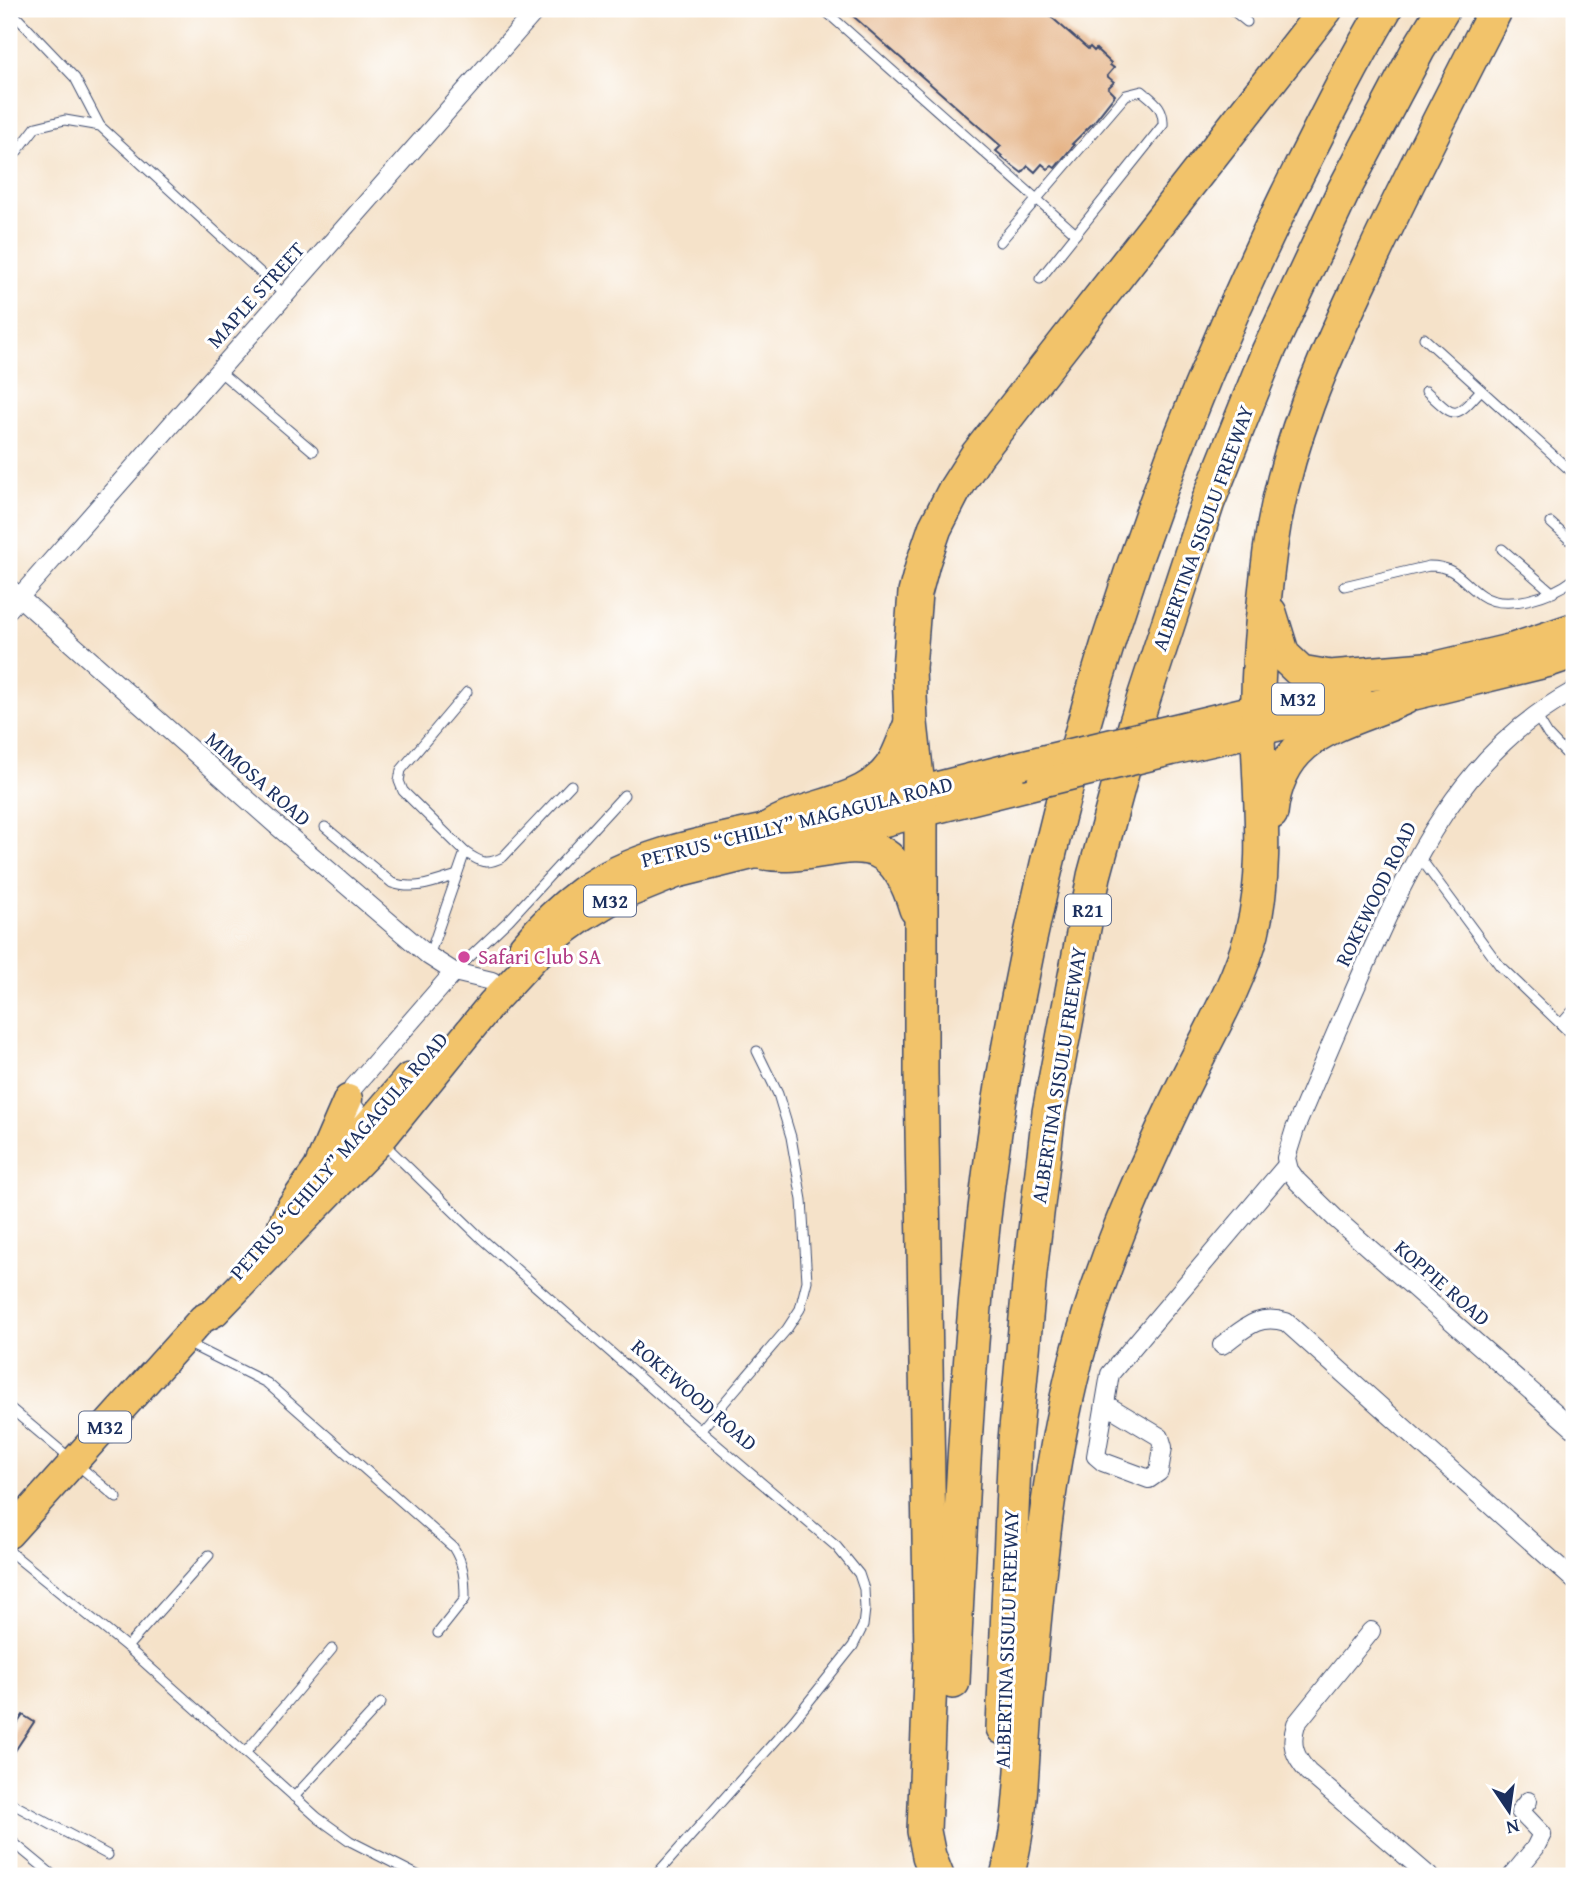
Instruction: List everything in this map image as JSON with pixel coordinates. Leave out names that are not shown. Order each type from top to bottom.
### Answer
[{"type":"highway","points":[[940,1876],[929,1856],[925,1831],[932,1654],[921,1074],[921,802],[911,723],[909,668],[915,593],[935,528],[954,491],[1025,392],[1326,9]]},
{"type":"highway","name":"R21","points":[[940,1876],[971,1340],[1013,1021],[1039,898],[1082,727],[1134,560],[1202,379],[1249,272],[1310,149],[1385,9]]},
{"type":"highway","name":"ALBERTINA SISULU FREEWAY","points":[[998,1876],[1015,1440],[1030,1273],[1049,1112],[1094,876],[1136,722],[1204,515],[1268,352],[1343,192],[1418,50],[1443,9]]},
{"type":"highway","points":[[1007,1876],[1018,1829],[1024,1723],[1046,1516],[1056,1446],[1070,1383],[1117,1234],[1147,1163],[1245,957],[1259,897],[1262,858],[1258,720],[1261,629],[1271,548],[1294,439],[1330,346],[1391,217],[1496,9]]},
{"type":"highway","points":[[1265,597],[1283,655],[1301,673],[1330,677],[1424,668]]},
{"type":"highway","points":[[1262,858],[1269,839],[1273,793],[1295,750],[1318,734],[1404,698]]},
{"type":"highway","points":[[911,723],[895,761],[874,785],[840,801],[784,818],[764,840],[772,855],[851,846],[876,850],[891,860],[905,878],[922,928]]},
{"type":"main road","name":"PETRUS “CHILLY” MAGAGULA ROAD","points":[[9,1535],[202,1319],[215,1312],[492,1003],[559,935],[612,900],[764,840],[1258,720],[1424,668],[1510,648],[1574,627]]},
{"type":"main road","name":"PETRUS “CHILLY” MAGAGULA ROAD","points":[[1258,720],[1404,698],[1548,663],[1574,654]]},
{"type":"main road","name":"PETRUS “CHILLY” MAGAGULA ROAD","points":[[202,1319],[206,1306],[373,1133],[492,981],[543,923],[583,890],[648,858],[676,849],[764,840]]},
{"type":"main road","points":[[282,1225],[290,1208],[318,1168],[348,1099]]},
{"type":"street","name":"MAPLE STREET","points":[[12,598],[286,296],[537,9]]},
{"type":"street","name":"MIMOSA ROAD","points":[[12,598],[429,956],[454,972],[492,981]]},
{"type":"street","name":"ROKEWOOD ROAD","points":[[1287,1165],[1289,1146],[1300,1116],[1390,908],[1417,854],[1450,804],[1488,758],[1536,713],[1574,691]]},
{"type":"street","points":[[348,1099],[362,1076],[454,972]]},
{"type":"street","name":"ROKEWOOD ROAD","points":[[348,1099],[373,1133]]},
{"type":"street","points":[[1105,1404],[1160,1437],[1163,1447],[1159,1472],[1149,1479],[1103,1462],[1096,1456],[1110,1374],[1287,1165]]},
{"type":"street","name":"KOPPIE ROAD","points":[[1287,1165],[1297,1181],[1336,1219],[1574,1429]]},
{"type":"street","points":[[1222,1345],[1255,1321],[1275,1318],[1286,1322],[1574,1580]]},
{"type":"street","points":[[1371,1631],[1296,1724],[1293,1735],[1295,1754],[1308,1772],[1429,1876]]},
{"type":"street","points":[[1512,1876],[1542,1833],[1520,1811],[1528,1801]]},
{"type":"lane","points":[[9,9],[75,78],[100,126],[286,296]]},
{"type":"lane","points":[[823,9],[1076,233]]},
{"type":"lane","points":[[1231,9],[1247,22]]},
{"type":"lane","points":[[1000,242],[1126,95],[1142,91],[1160,106],[1163,125],[1041,279]]},
{"type":"lane","points":[[9,162],[36,127],[65,120],[100,126]]},
{"type":"lane","points":[[1424,338],[1574,474]]},
{"type":"lane","points":[[219,371],[313,452]]},
{"type":"lane","points":[[1426,391],[1456,414],[1462,412],[1481,390]]},
{"type":"lane","points":[[1551,523],[1574,544]]},
{"type":"lane","points":[[1502,549],[1553,593]]},
{"type":"lane","points":[[1344,586],[1429,566],[1442,566],[1450,569],[1493,602],[1507,603],[1553,593],[1574,579]]},
{"type":"lane","points":[[467,692],[401,770],[399,781],[403,791],[465,852],[483,864],[503,857],[571,785]]},
{"type":"lane","points":[[1536,713],[1548,735],[1574,762]]},
{"type":"lane","points":[[454,972],[509,920],[624,795]]},
{"type":"lane","points":[[325,827],[392,883],[405,888],[457,875]]},
{"type":"lane","points":[[429,956],[465,852]]},
{"type":"lane","points":[[1417,854],[1494,959],[1574,1037]]},
{"type":"lane","points":[[1561,1024],[1574,1009]]},
{"type":"lane","points":[[700,1431],[787,1329],[800,1309],[807,1281],[802,1200],[791,1137],[778,1094],[757,1051]]},
{"type":"lane","name":"ROKEWOOD ROAD","points":[[373,1133],[482,1239],[837,1548],[859,1574],[864,1589],[865,1609],[863,1626],[853,1646],[794,1720],[655,1876]]},
{"type":"lane","points":[[182,1341],[267,1384],[453,1547],[460,1557],[464,1574],[465,1599],[438,1633]]},
{"type":"lane","points":[[9,1407],[117,1498]]},
{"type":"lane","points":[[9,1550],[127,1647],[318,1818],[350,1841],[419,1876]]},
{"type":"lane","points":[[127,1647],[209,1555]]},
{"type":"lane","points":[[245,1753],[332,1649]]},
{"type":"lane","points":[[295,1797],[381,1703]]},
{"type":"lane","points":[[9,1802],[108,1856]]},
{"type":"lane","points":[[9,1839],[54,1876]]},
{"type":"building","points":[[845,9],[1042,9],[1088,49],[1096,49],[1111,63],[1114,68],[1107,76],[1114,82],[1108,88],[1115,95],[1072,144],[1074,145],[1055,168],[1052,166],[1048,169],[1042,164],[1035,172],[1028,166],[1022,173],[996,151],[1001,146]]},
{"type":"building","points":[[23,1715],[34,1722],[9,1760],[9,1736]]},
{"type":"place","name":"Safari Club SA","points":[[464,957]]}]
